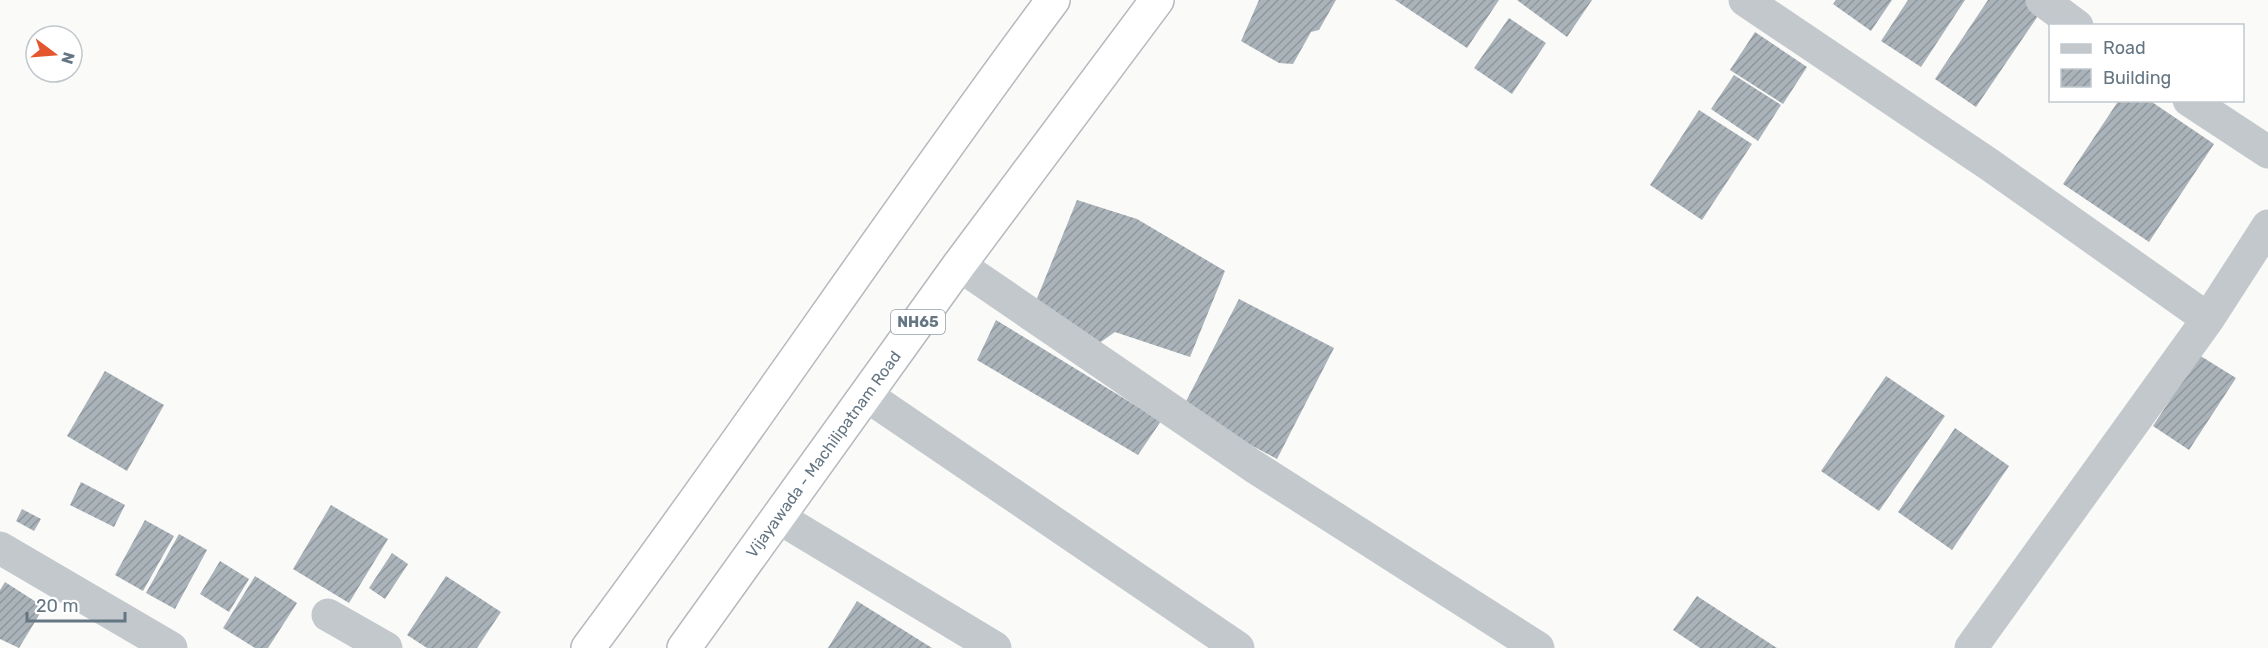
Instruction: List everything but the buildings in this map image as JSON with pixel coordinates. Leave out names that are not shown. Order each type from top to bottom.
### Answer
[{"type":"highway","points":[[588,648],[669,539],[980,98],[1053,0]]},
{"type":"highway","name":"Vijayawada - Machilipatnam Road","points":[[684,648],[959,265],[1157,0]]},
{"type":"street","points":[[1745,0],[1990,165],[2208,319]]},
{"type":"street","points":[[2042,0],[2074,24]]},
{"type":"street","points":[[2192,102],[2268,152]]},
{"type":"street","points":[[1971,648],[2208,319],[2268,226]]},
{"type":"street","points":[[959,265],[1253,466],[1538,648]]},
{"type":"street","points":[[866,395],[1238,648]]},
{"type":"street","points":[[778,517],[995,648]]},
{"type":"street","points":[[0,548],[171,648]]},
{"type":"street","points":[[328,615],[386,648]]}]
